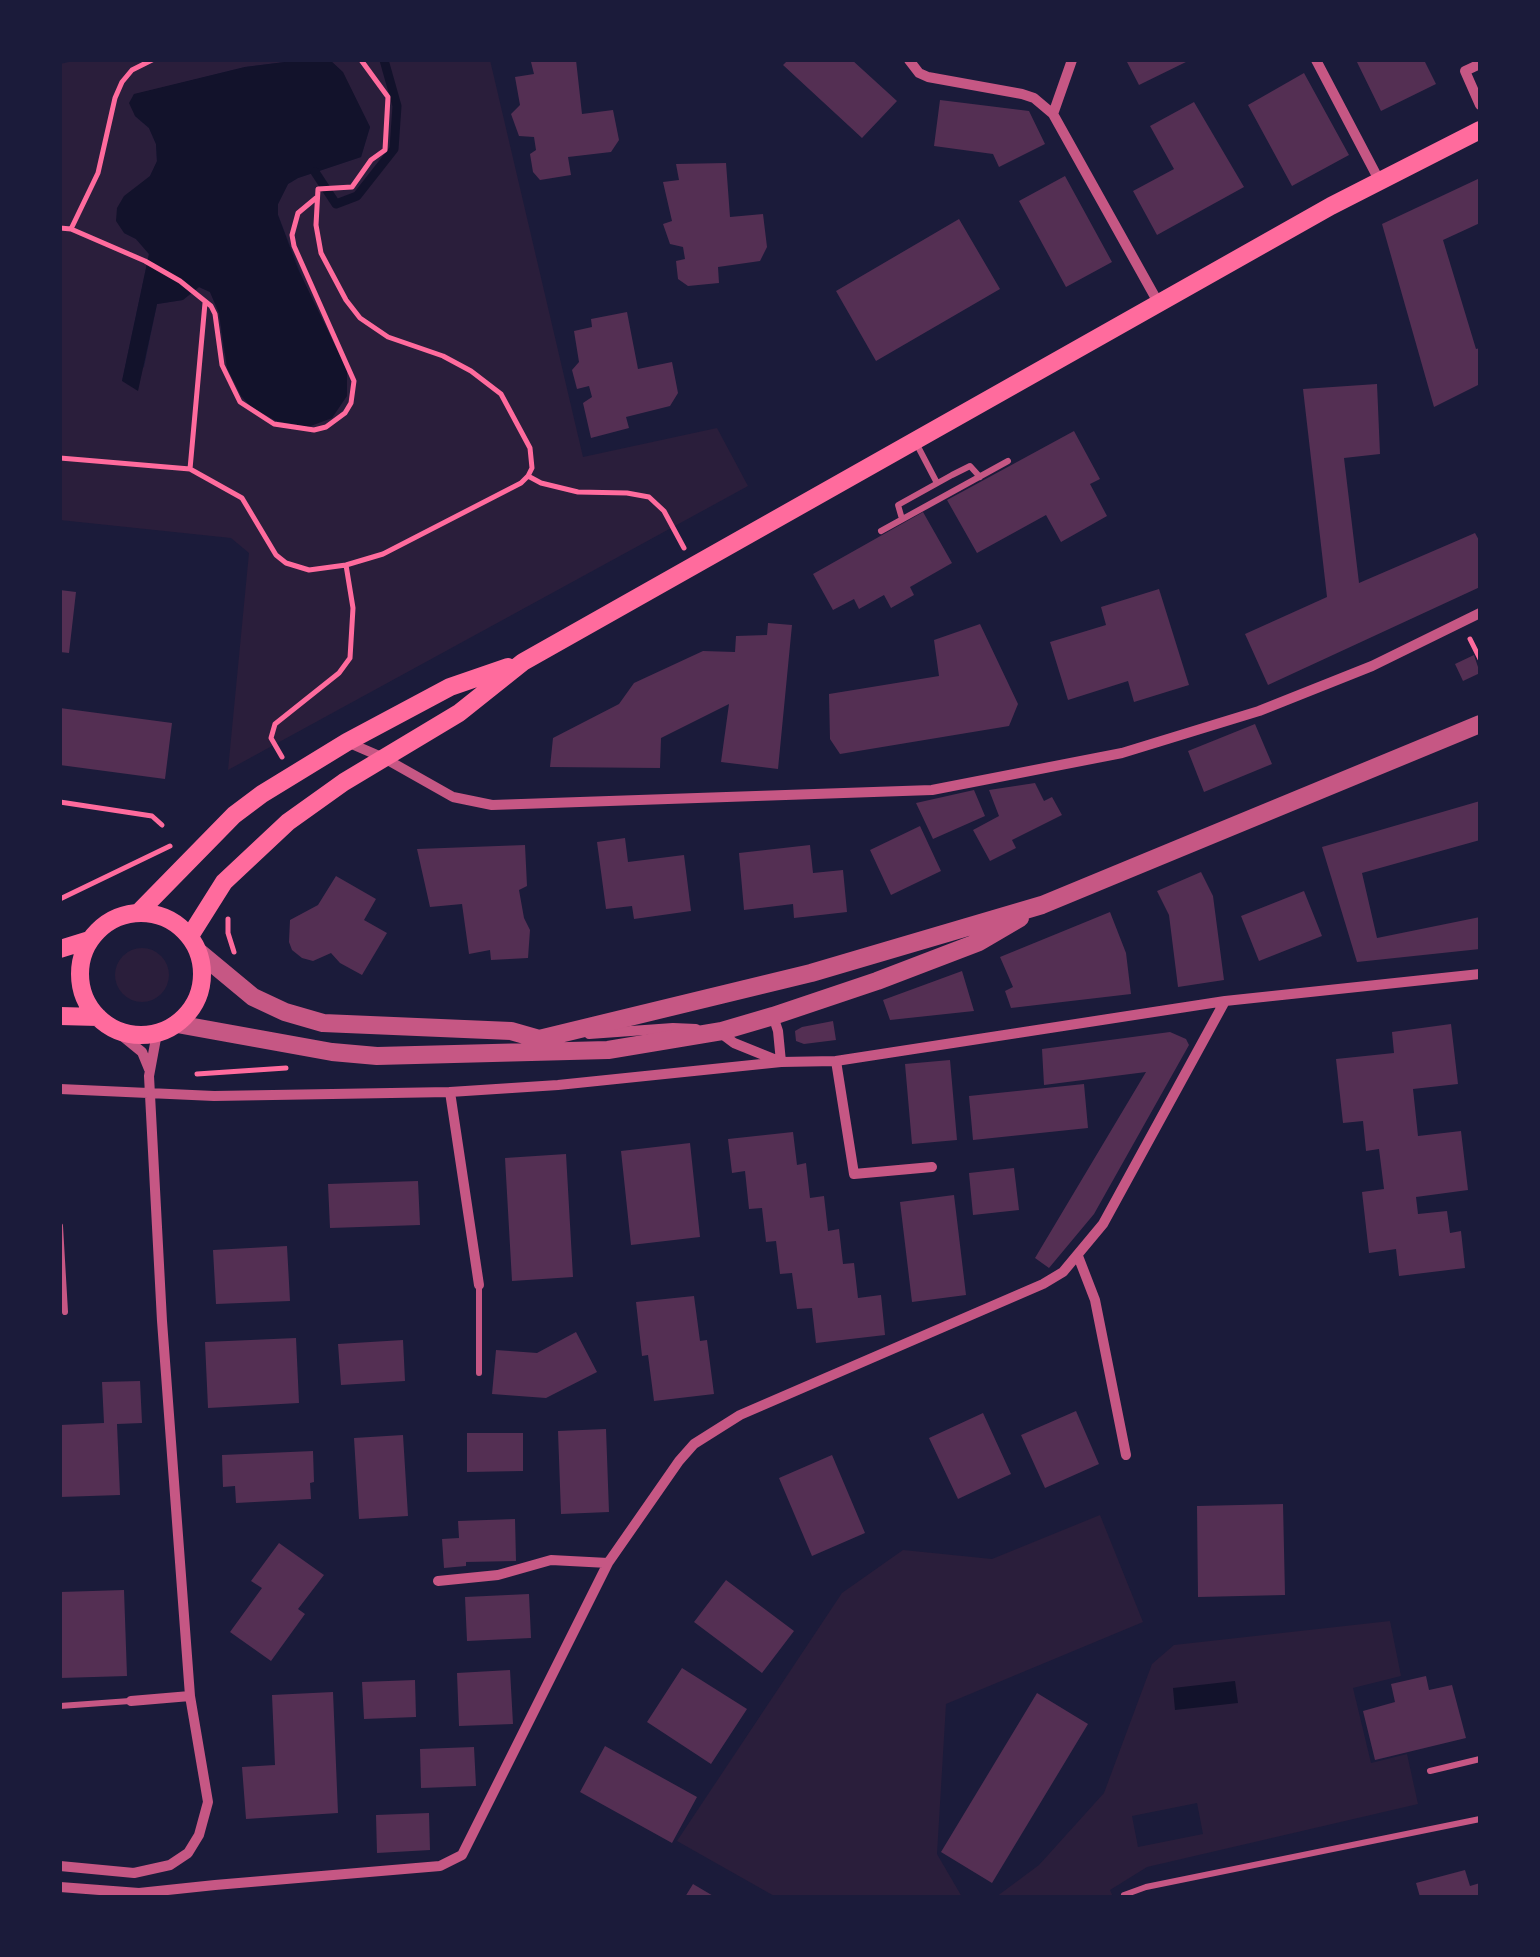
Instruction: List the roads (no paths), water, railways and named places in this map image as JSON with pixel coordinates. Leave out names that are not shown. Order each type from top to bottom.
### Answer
[{"type":"main road","points":[[195,944],[224,882],[266,840],[344,782],[460,713],[523,662],[1378,180],[1480,130]]},
{"type":"main road","points":[[139,912],[234,815],[289,776],[450,687],[523,662]]},
{"type":"main road","points":[[139,912],[158,914],[176,922],[195,944],[204,972],[192,1010],[157,1034],[115,1030],[98,1018],[85,1000],[80,980],[89,940],[102,926],[139,912]]},
{"type":"main road","points":[[60,950],[89,940]]},
{"type":"main road","points":[[60,1016],[98,1018]]},
{"type":"street","points":[[909,60],[919,73],[928,77],[1022,94],[1034,98],[1053,114],[1159,304]]},
{"type":"street","points":[[1053,114],[1072,60]]},
{"type":"street","points":[[1316,60],[1378,180]]},
{"type":"street","points":[[1480,64],[1465,71],[1480,105]]},
{"type":"street","points":[[346,742],[384,758],[453,797],[492,805],[932,790],[1122,752],[1259,711],[1372,666],[1480,613]]},
{"type":"street","points":[[539,1038],[811,973],[1042,905],[1480,724]]},
{"type":"street","points":[[176,1024],[332,1052],[378,1056],[608,1050],[722,1031],[773,1016],[980,942],[1042,905]]},
{"type":"street","points":[[195,944],[253,997],[323,1023],[511,1030],[539,1038],[673,1028],[722,1031],[734,1043],[781,1062]]},
{"type":"street","points":[[60,1089],[214,1096],[450,1092],[558,1085],[781,1062],[836,1061],[1225,1000],[1480,974]]},
{"type":"street","points":[[60,1887],[139,1895],[189,1893],[440,1866],[462,1855],[608,1564],[694,1444],[740,1415],[1063,1272],[1103,1224],[1225,1000]]},
{"type":"street","points":[[773,1016],[781,1062]]},
{"type":"street","points":[[115,1030],[142,1052],[149,1073]]},
{"type":"street","points":[[60,1866],[134,1873],[170,1865],[188,1852],[208,1802],[190,1696],[162,1321],[149,1073],[157,1034]]},
{"type":"street","points":[[836,1061],[854,1174],[932,1167]]},
{"type":"street","points":[[450,1092],[479,1284]]},
{"type":"street","points":[[1078,1256],[1094,1300],[1126,1455]]},
{"type":"street","points":[[438,1581],[498,1575],[552,1560],[608,1564]]},
{"type":"street","points":[[131,1701],[190,1696]]},
{"type":"lane","points":[[914,440],[937,483]]},
{"type":"lane","points":[[880,530],[1008,461]]},
{"type":"lane","points":[[902,519],[898,504],[970,466],[980,476]]},
{"type":"lane","points":[[60,1226],[65,1312]]},
{"type":"lane","points":[[479,1284],[479,1372]]},
{"type":"lane","points":[[60,1706],[131,1701]]},
{"type":"lane","points":[[1430,1771],[1480,1759]]},
{"type":"lane","points":[[1124,1894],[1480,1819]]},
{"type":"waterway","points":[[315,172],[336,204],[357,196],[394,149],[397,106],[384,60]]}]
